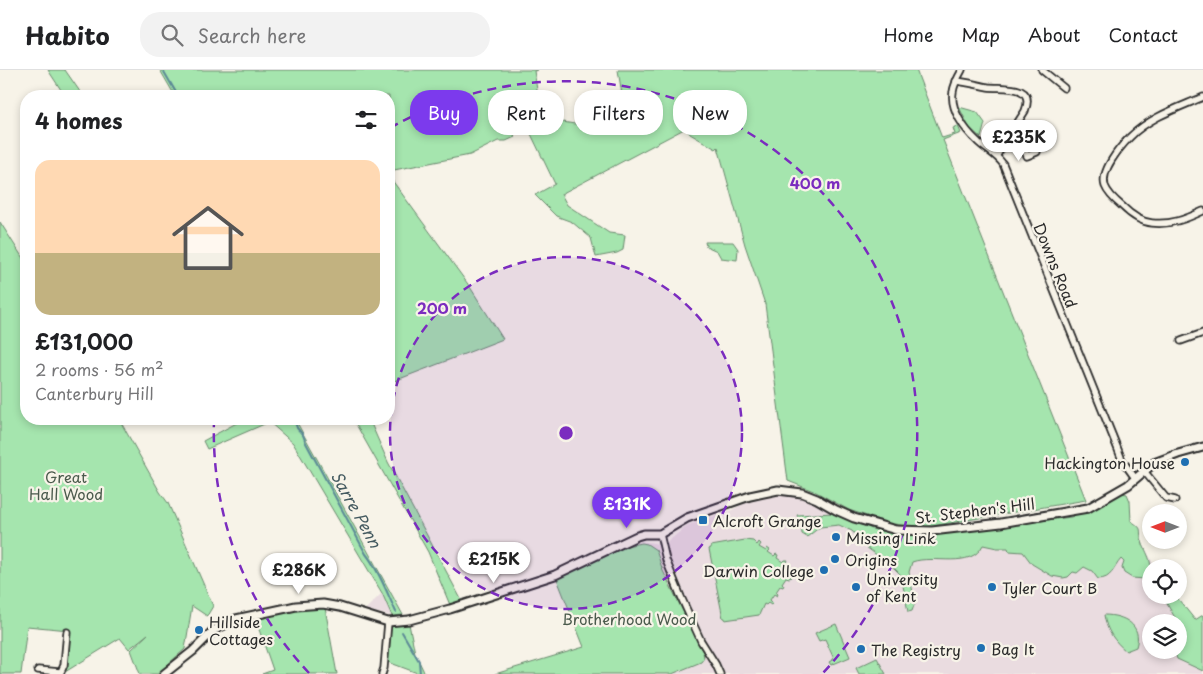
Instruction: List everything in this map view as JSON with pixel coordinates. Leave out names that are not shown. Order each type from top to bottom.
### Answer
[{"type":"street","name":"Downs Road","points":[[962,70],[952,93],[961,122],[977,141],[997,155],[1004,166],[1122,460],[1135,478]]},
{"type":"street","points":[[1042,70],[1061,87]]},
{"type":"street","points":[[956,81],[987,86],[1012,87],[1020,90],[1026,98],[1026,108],[997,155]]},
{"type":"street","points":[[1203,97],[1150,121],[1137,130],[1115,155],[1106,172],[1104,182],[1116,201],[1136,217],[1149,223],[1175,222],[1203,211]]},
{"type":"street","points":[[1013,130],[1016,132],[1027,156],[1037,152]]},
{"type":"street","points":[[1181,341],[1203,333]]},
{"type":"street","name":"St. Stephen's Hill","points":[[660,534],[687,518],[750,496],[770,491],[785,490],[802,493],[818,499],[836,510],[874,525],[896,530],[916,532],[1001,523],[1088,508],[1120,490],[1154,463],[1203,447]]},
{"type":"street","points":[[1144,471],[1166,498],[1176,500]]},
{"type":"street","points":[[164,674],[193,652],[214,630],[236,619],[296,606],[318,604],[340,607],[388,622],[409,620],[450,609],[555,575],[637,536],[660,534],[666,560],[681,597],[701,641],[716,664],[720,674]]},
{"type":"street","points":[[382,674],[388,622]]},
{"type":"street","points":[[38,670],[60,673],[64,665],[67,632]]},
{"type":"shaded area","name":"University of Kent","points":[[776,493],[800,496],[815,501],[850,520],[872,528],[895,534],[915,535],[1071,517],[1119,493],[1127,494],[1130,501],[1131,521],[1139,526],[1142,549],[1146,549],[1151,559],[1142,559],[1142,604],[1182,604],[1195,620],[1203,615],[1203,674],[596,674],[586,564],[628,545],[642,541],[664,545],[688,525],[732,510],[755,497]]},
{"type":"shaded area","points":[[382,593],[392,616],[365,610]]},
{"type":"green space","points":[[48,70],[65,70],[79,90],[61,90]]},
{"type":"green space","points":[[160,70],[538,70],[534,71],[537,90],[488,90],[488,135],[514,135],[515,137],[506,141],[498,141],[470,155],[395,170],[395,90],[172,90]]},
{"type":"green space","points":[[618,70],[916,70],[942,138],[955,134],[953,128],[958,126],[961,133],[943,140],[1086,500],[920,528],[888,523],[849,510],[816,492],[788,481],[765,304],[745,245],[718,147],[716,149],[692,135],[747,135],[747,90],[673,90],[673,135],[561,194],[567,205],[609,233],[625,235],[623,250],[617,253],[596,257],[591,238],[572,222],[556,216],[535,195],[555,184],[531,135],[564,135],[564,122],[574,124],[574,135],[663,135],[663,90],[621,90]]},
{"type":"green space","points":[[959,107],[977,112],[985,123],[981,138],[969,127]]},
{"type":"green space","points":[[395,184],[470,287],[503,339],[395,381]]},
{"type":"green space","name":"Great Hall Wood","points":[[0,222],[20,254],[20,425],[122,425],[168,503],[213,606],[207,616],[192,606],[185,649],[160,674],[140,674],[131,650],[148,634],[129,649],[120,638],[65,672],[69,630],[27,626],[21,674],[0,674]]},
{"type":"green space","points":[[705,242],[733,242],[738,249],[737,260],[721,258],[717,251],[706,246]]},
{"type":"green space","points":[[233,425],[262,425],[207,449],[203,441]]},
{"type":"green space","points":[[272,425],[298,425],[403,615],[392,616],[382,593],[293,443]]},
{"type":"green space","points":[[356,425],[372,425],[388,462],[462,601],[450,605],[428,552]]},
{"type":"green space","points":[[1121,493],[1127,494],[1130,501],[1131,521],[1140,528],[1142,549],[1145,549],[1150,559],[1142,559],[1142,579],[1132,578],[1124,573],[1122,568],[1124,562],[1121,559],[1112,572],[1103,579],[1098,579],[1092,571],[1084,567],[1077,573],[1073,572],[1068,577],[1052,576],[1032,564],[1023,552],[983,545],[977,553],[970,557],[912,562],[909,572],[916,600],[912,611],[908,612],[901,575],[866,547],[852,531],[839,525],[820,527],[807,537],[802,534],[801,524],[797,515],[833,513],[872,529],[895,534],[931,535],[1071,517]]},
{"type":"green space","points":[[745,540],[753,541],[757,545],[759,542],[761,544],[759,547],[766,551],[767,548],[770,550],[768,552],[774,556],[778,555],[777,558],[783,562],[788,560],[785,566],[786,573],[792,577],[786,577],[782,583],[783,587],[780,586],[776,592],[777,596],[774,594],[770,600],[773,603],[771,605],[768,603],[764,604],[759,615],[725,620],[723,618],[709,549],[711,546]]},
{"type":"green space","name":"Brotherhood Wood","points":[[642,543],[656,550],[663,571],[703,652],[704,658],[701,662],[672,674],[495,674],[584,647],[557,579],[609,552]]},
{"type":"green space","points":[[1167,604],[1182,604],[1195,620],[1203,615],[1203,671],[1177,659],[1187,659],[1187,614],[1173,614]]},
{"type":"green space","points":[[325,608],[337,674],[262,674],[273,670],[255,618],[297,610]]},
{"type":"green space","points":[[1104,615],[1125,619],[1134,627],[1137,633],[1136,647],[1126,651],[1115,640],[1109,631]]},
{"type":"green space","points":[[409,624],[415,653],[425,674],[420,674],[388,662],[390,626]]},
{"type":"green space","points":[[836,624],[850,657],[831,665],[829,662],[834,659],[825,639],[819,641],[815,633]]},
{"type":"green space","points":[[877,658],[886,674],[859,674],[856,668]]},
{"type":"waterway","name":"Sarre Penn","points":[[163,70],[175,90]]},
{"type":"waterway","name":"Sarre Penn","points":[[296,425],[366,554],[379,574],[396,612]]},
{"type":"waterway","name":"Sarre Penn","points":[[402,632],[419,661],[420,674]]},
{"type":"place","name":"Hackington House","points":[[1185,462]]},
{"type":"place","name":"Alcroft Grange","points":[[703,520]]},
{"type":"place","name":"Missing Link","points":[[836,537]]},
{"type":"place","name":"Origins","points":[[835,559]]},
{"type":"place","name":"Darwin College","points":[[824,570]]},
{"type":"place","name":"University of Kent","points":[[856,587]]},
{"type":"place","name":"Tyler Court B","points":[[992,587]]},
{"type":"place","name":"Hillside Cottages","points":[[199,630]]},
{"type":"place","name":"Bag It","points":[[981,648]]},
{"type":"place","name":"The Registry","points":[[861,649]]}]
